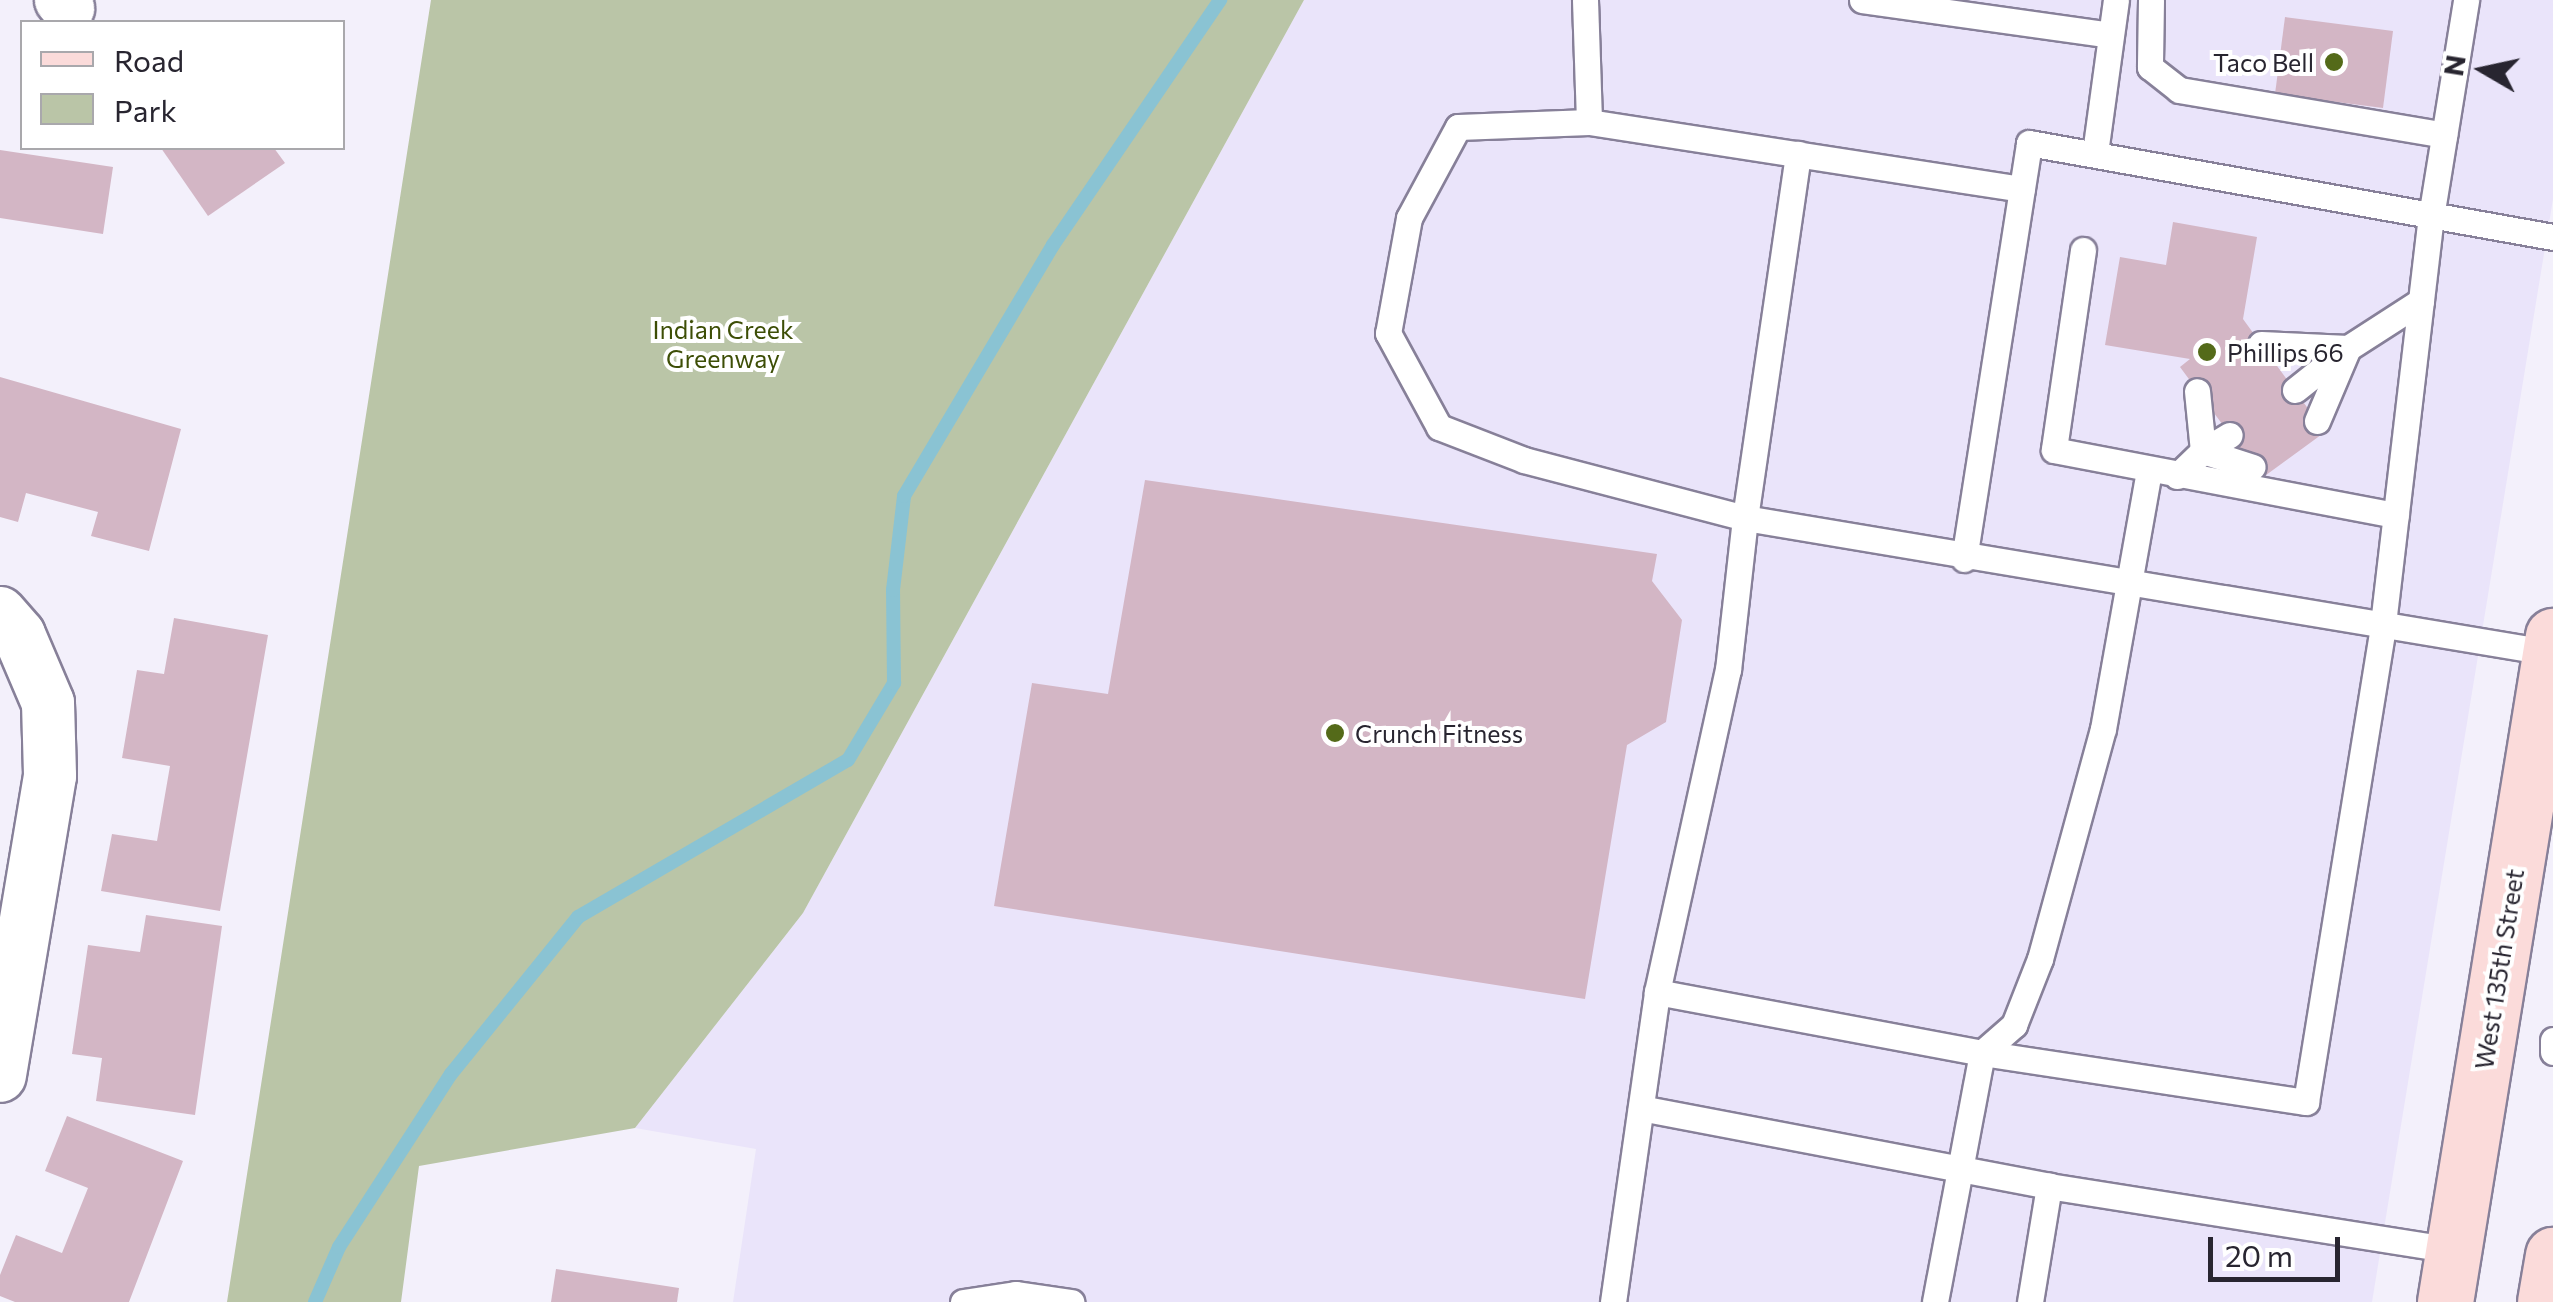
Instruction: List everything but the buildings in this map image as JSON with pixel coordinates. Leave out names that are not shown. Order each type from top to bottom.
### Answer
[{"type":"main road","name":"West 135th Street","points":[[2449,1276],[2552,647]]},
{"type":"main road","points":[[2546,1302],[2553,1255]]},
{"type":"street","points":[[0,613],[19,634],[48,703],[50,776],[0,1076]]},
{"type":"lane","points":[[1584,0],[1589,122]]},
{"type":"lane","points":[[1862,0],[2023,11],[2111,35]]},
{"type":"lane","points":[[2095,153],[2116,0]]},
{"type":"lane","points":[[2151,0],[2150,68],[2179,90],[2444,135]]},
{"type":"lane","points":[[1657,992],[1982,1053],[2306,1102],[2383,624],[2431,217],[2466,0]]},
{"type":"lane","points":[[2022,188],[1589,122],[1458,128],[1409,218],[1388,333],[1439,426],[1524,460],[1745,518],[1964,559],[2552,647]]},
{"type":"lane","points":[[1964,559],[2029,143],[2553,237]]},
{"type":"lane","points":[[1613,1302],[1657,992],[1728,670],[1745,518],[1798,154]]},
{"type":"lane","points":[[2083,250],[2054,450],[2396,515]]},
{"type":"lane","points":[[2295,390],[2348,348],[2421,301]]},
{"type":"lane","points":[[2261,344],[2348,348]]},
{"type":"lane","points":[[2318,421],[2348,348]]},
{"type":"lane","points":[[2198,391],[2203,451]]},
{"type":"lane","points":[[2177,476],[2203,451],[2230,434]]},
{"type":"lane","points":[[2203,451],[2253,467]]},
{"type":"lane","points":[[1935,1302],[1957,1165],[1982,1053],[2014,1025],[2040,959],[2103,729],[2149,471]]},
{"type":"lane","points":[[2553,1040],[2553,1052]]},
{"type":"lane","points":[[1641,1108],[1957,1165],[2449,1276]]},
{"type":"lane","points":[[2030,1302],[2048,1186]]},
{"type":"lane","points":[[963,1302],[1015,1294],[1071,1302]]},
{"type":"shaded area","points":[[1304,0],[2553,0],[2553,199],[2372,1302],[733,1302],[756,1149],[635,1128],[803,913]]},
{"type":"green space","name":"Indian Creek Greenway","points":[[431,0],[1304,0],[803,913],[635,1128],[419,1166],[401,1302],[227,1302]]},
{"type":"waterway","points":[[315,1302],[339,1247],[451,1074],[578,917],[848,760],[894,683],[893,590],[904,496],[1053,245],[1220,0]]},
{"type":"place","name":"Taco Bell","points":[[2334,62]]},
{"type":"place","name":"Phillips 66","points":[[2207,352]]},
{"type":"place","name":"Crunch Fitness","points":[[1335,733]]}]
